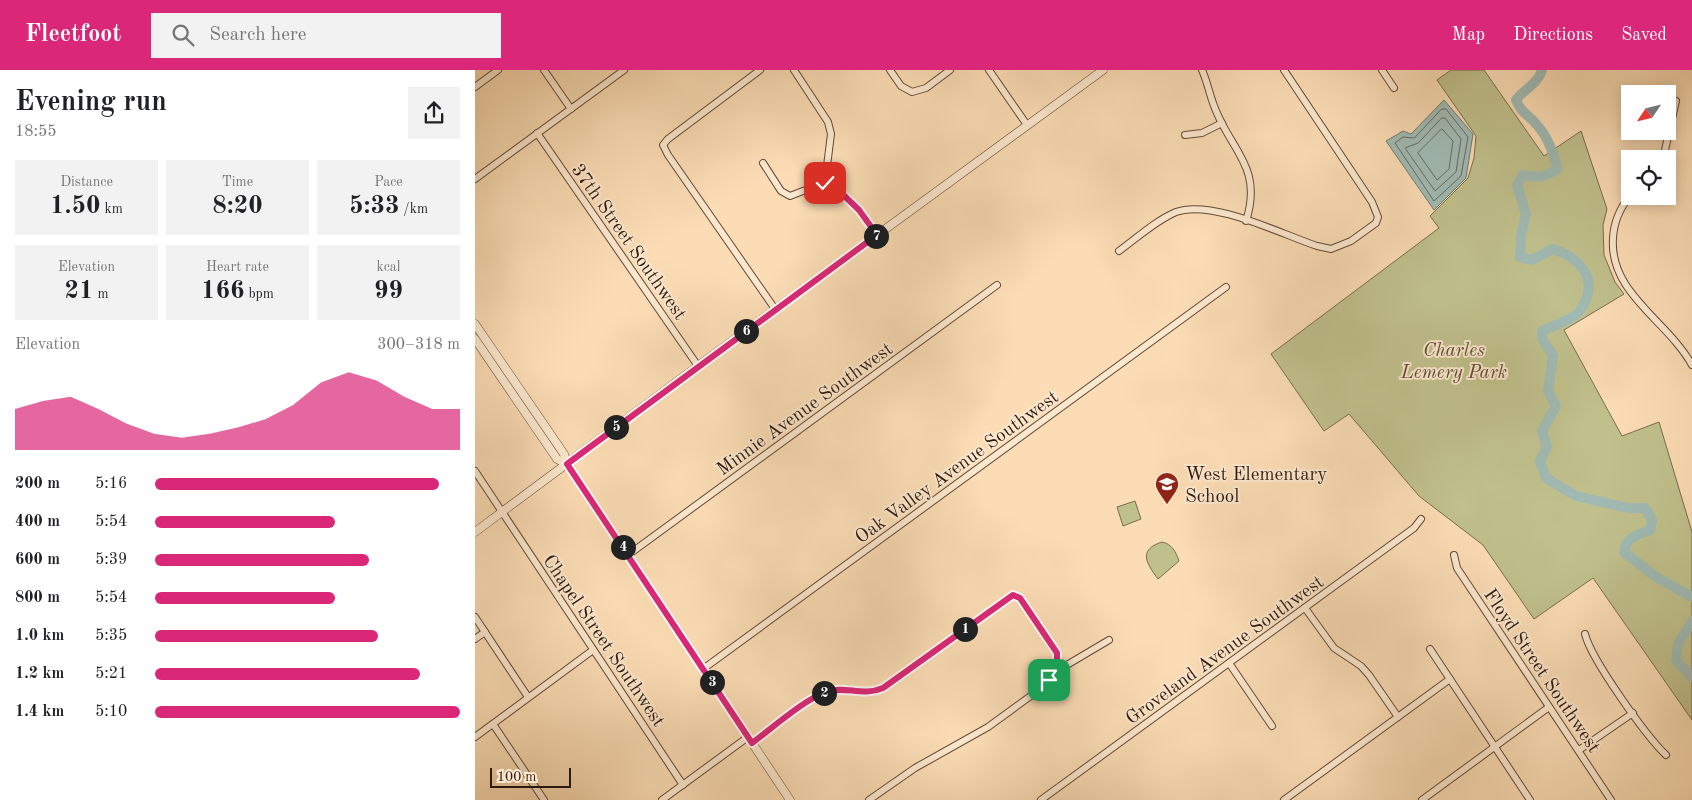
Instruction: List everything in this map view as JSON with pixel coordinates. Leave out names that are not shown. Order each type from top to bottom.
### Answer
[{"type":"street","points":[[475,87],[498,70]]},
{"type":"street","points":[[544,70],[571,109]]},
{"type":"street","points":[[475,179],[624,70]]},
{"type":"street","points":[[760,70],[663,144],[668,155],[775,309]]},
{"type":"street","points":[[794,70],[828,122],[831,134],[827,166],[829,181],[859,210],[877,235]]},
{"type":"street","points":[[890,70],[901,86],[912,92],[926,88],[950,70]]},
{"type":"street","points":[[989,70],[1027,125]]},
{"type":"street","points":[[475,532],[1027,125],[1092,73],[1103,70]]},
{"type":"street","points":[[1202,70],[1210,88],[1212,102],[1246,166],[1251,182],[1252,195],[1246,221]]},
{"type":"street","points":[[1119,251],[1165,218],[1187,209],[1213,211],[1331,249],[1351,241],[1376,224],[1378,217],[1372,202],[1284,70]]},
{"type":"street","points":[[1383,70],[1394,88]]},
{"type":"street","points":[[1665,150],[1677,101]]},
{"type":"street","points":[[1185,135],[1201,133],[1222,123]]},
{"type":"street","name":"37th Street Southwest","points":[[537,133],[698,366]]},
{"type":"street","points":[[763,163],[781,191],[787,195],[795,196],[829,181]]},
{"type":"street","points":[[1624,205],[1614,225],[1612,249],[1615,265],[1621,280],[1634,298],[1677,342],[1692,365]]},
{"type":"street","name":"Minnie Avenue Southwest","points":[[628,555],[997,285]]},
{"type":"street","name":"Oak Valley Avenue Southwest","points":[[703,669],[1226,288]]},
{"type":"street","points":[[475,324],[564,454],[567,464],[789,800]]},
{"type":"street","points":[[475,339],[557,459],[567,464]]},
{"type":"street","points":[[506,384],[523,400],[528,401]]},
{"type":"street","name":"Chapel Street Southwest","points":[[475,471],[683,785]]},
{"type":"street","name":"Groveland Avenue Southwest","points":[[1041,800],[1415,528],[1421,519]]},
{"type":"street","name":"Floyd Street Southwest","points":[[1454,555],[1457,568],[1611,800]]},
{"type":"street","points":[[662,800],[809,701],[827,691],[871,693],[883,688],[1007,598],[1016,596],[1020,598],[1057,653],[1058,660],[1055,672]]},
{"type":"street","points":[[1305,608],[1334,648],[1361,666],[1369,675],[1398,717]]},
{"type":"street","points":[[475,617],[528,698]]},
{"type":"street","points":[[475,639],[485,632]]},
{"type":"street","points":[[1585,634],[1592,652],[1652,741],[1666,755]]},
{"type":"street","points":[[869,800],[909,771],[972,736],[1015,708],[1043,687],[1055,672],[1109,640]]},
{"type":"street","points":[[1431,649],[1530,800]]},
{"type":"street","points":[[475,737],[593,650]]},
{"type":"street","points":[[1229,664],[1272,726]]},
{"type":"street","points":[[1284,800],[1449,679]]},
{"type":"street","points":[[1422,800],[1549,707]]},
{"type":"street","points":[[1579,750],[1633,713]]},
{"type":"street","points":[[493,724],[544,800]]},
{"type":"green space","name":"Charles Lemery Park","points":[[1451,70],[1484,70],[1544,156],[1581,131],[1607,209],[1603,225],[1604,255],[1615,282],[1624,294],[1564,330],[1622,436],[1659,422],[1692,532],[1692,720],[1593,578],[1534,619],[1483,545],[1419,496],[1349,414],[1324,431],[1271,354],[1439,228],[1430,216],[1468,178],[1474,158],[1476,136],[1437,80]]},
{"type":"green space","points":[[1135,501],[1141,519],[1123,526],[1117,507]]},
{"type":"green space","points":[[1162,542],[1173,549],[1179,561],[1158,579],[1150,568],[1147,553],[1154,545]]},
{"type":"water","points":[[1444,100],[1473,134],[1466,178],[1434,210],[1386,141],[1403,131],[1411,134]]},
{"type":"waterway","points":[[1542,70],[1534,83],[1516,100],[1525,114],[1541,129],[1552,152],[1557,169],[1541,176],[1523,175],[1517,185],[1526,214],[1521,235],[1520,257],[1532,260],[1553,249],[1570,257],[1577,263],[1583,269],[1589,285],[1584,304],[1577,314],[1542,331],[1542,339],[1553,355],[1548,391],[1556,406],[1542,431],[1547,447],[1540,461],[1546,478],[1576,496],[1628,508],[1645,508],[1652,520],[1650,530],[1630,540],[1624,552],[1656,577],[1692,597]]},
{"type":"waterway","points":[[1692,621],[1678,644],[1676,660],[1692,677]]},
{"type":"place","name":"West Elementary School","points":[[1167,505]]},
{"type":"route","points":[[825,183],[829,181],[859,210],[877,235],[567,464],[752,743],[809,701],[827,691],[840,690],[871,693],[883,688],[1013,595],[1020,598],[1057,653],[1057,666],[1049,680]]}]
